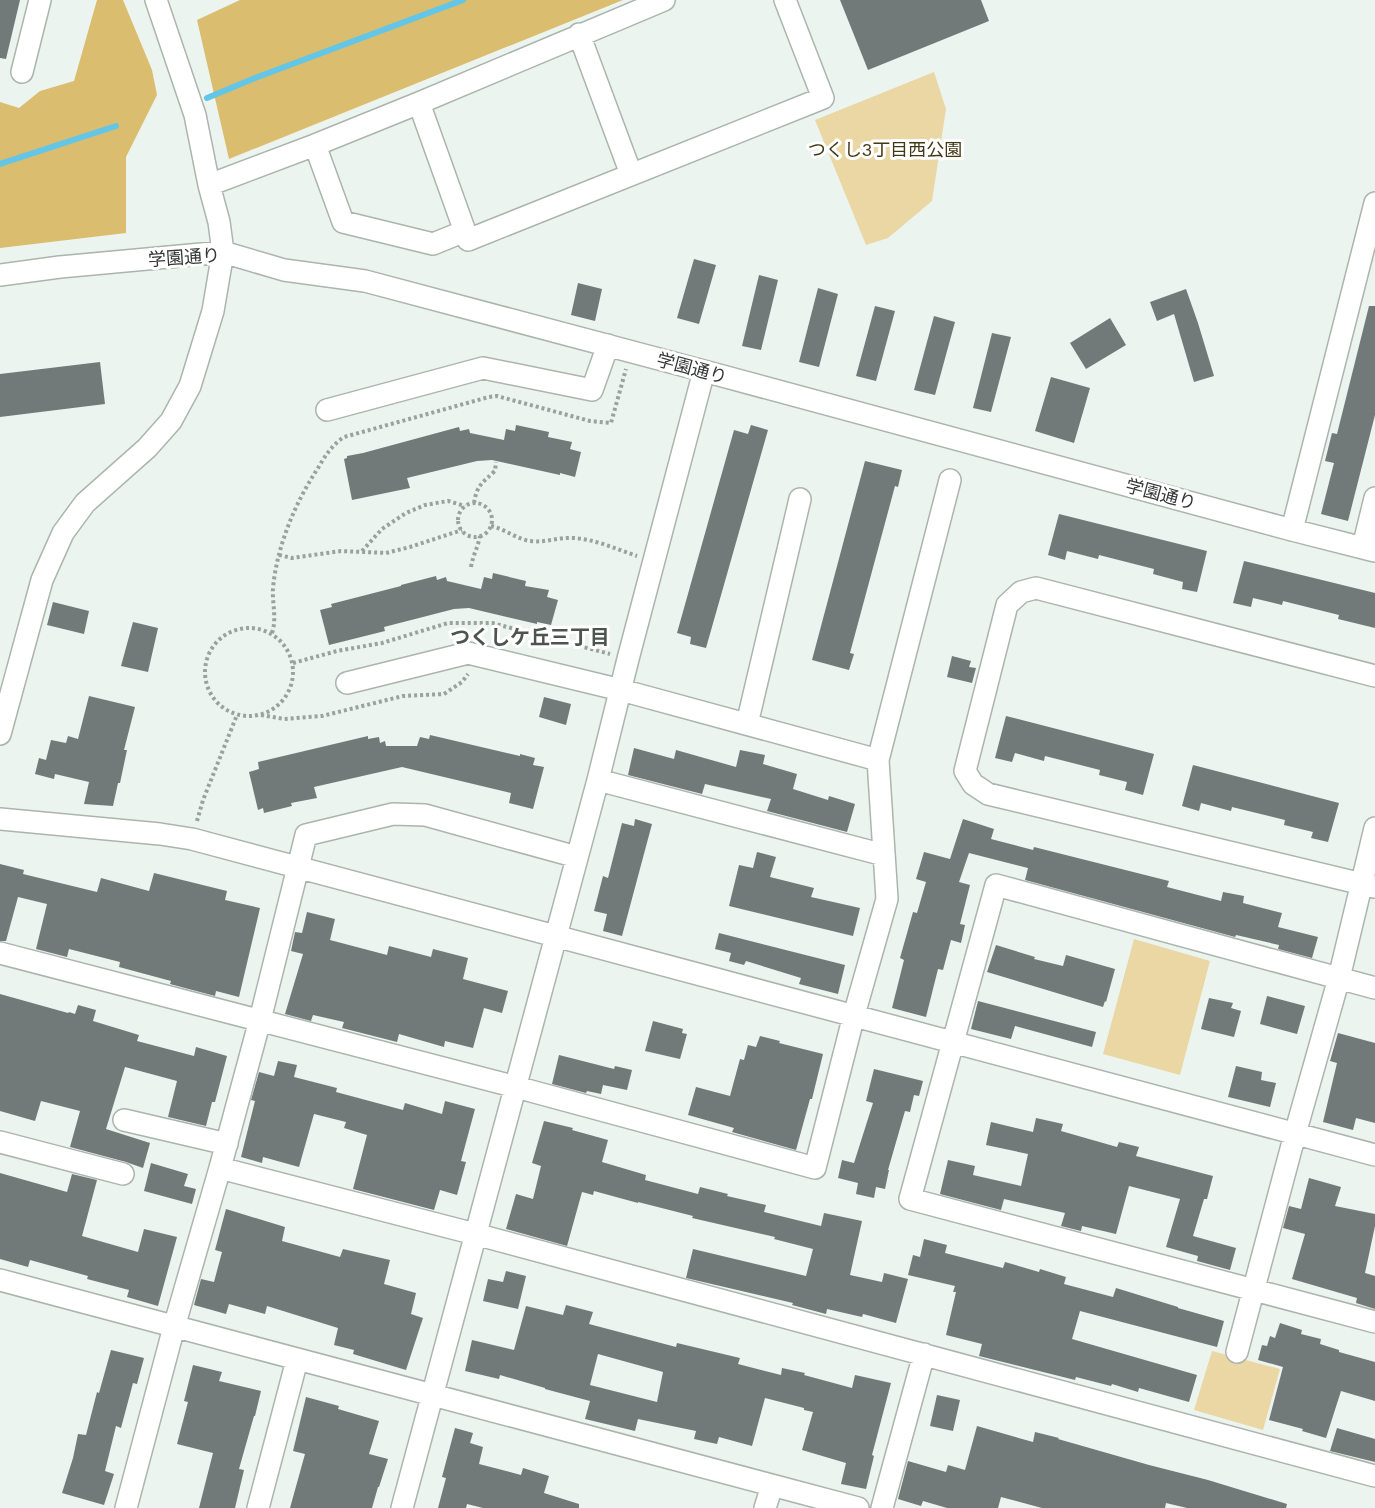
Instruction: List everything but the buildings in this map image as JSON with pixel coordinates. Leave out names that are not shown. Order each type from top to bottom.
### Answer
[{"type":"street","points":[[22,72],[40,0]]},
{"type":"street","points":[[1,726],[42,580],[63,533],[86,503],[147,448],[171,420],[190,386],[213,311],[223,252],[219,222],[195,115],[156,0]]},
{"type":"street","points":[[209,184],[419,103],[663,0]]},
{"type":"street","points":[[419,103],[468,240],[823,98],[785,0]]},
{"type":"street","points":[[579,34],[631,174]]},
{"type":"street","points":[[315,144],[343,222],[433,244],[465,231]]},
{"type":"street","points":[[1292,530],[1375,203]]},
{"type":"street","name":"学園通り","points":[[0,275],[60,267],[223,252],[284,270],[365,281],[1369,549]]},
{"type":"street","points":[[327,410],[483,368],[592,390],[608,345]]},
{"type":"street","points":[[402,1508],[598,780],[704,371]]},
{"type":"street","points":[[0,953],[815,1168],[854,1015],[887,899],[878,760],[950,480]]},
{"type":"street","points":[[1369,549],[1375,498]]},
{"type":"street","points":[[747,724],[800,499]]},
{"type":"street","points":[[1368,885],[988,794],[973,784],[965,771],[1007,605],[1021,592],[1036,588],[1375,676]]},
{"type":"street","points":[[347,683],[468,653],[621,690],[878,760]]},
{"type":"street","points":[[598,780],[884,855]]},
{"type":"street","points":[[126,1508],[174,1327],[227,1144],[306,835],[393,814],[425,815],[577,857]]},
{"type":"street","points":[[0,819],[192,839],[1375,1155]]},
{"type":"street","points":[[1238,1352],[1339,978],[1368,885],[1375,828]]},
{"type":"street","points":[[1375,988],[996,885],[910,1199],[1375,1322]]},
{"type":"street","points":[[124,1119],[227,1144]]},
{"type":"street","points":[[0,1142],[123,1174]]},
{"type":"street","points":[[220,1168],[475,1234],[1375,1476]]},
{"type":"street","points":[[0,1280],[858,1508]]},
{"type":"street","points":[[882,1508],[924,1354]]},
{"type":"street","points":[[258,1508],[297,1360]]},
{"type":"street","points":[[765,1508],[772,1486]]},
{"type":"path","points":[[272,633],[275,625],[273,589],[286,531],[309,481],[327,453],[344,436],[497,396],[590,421],[611,423],[631,352]]},
{"type":"path","points":[[474,503],[476,491],[495,471],[496,462]]},
{"type":"path","points":[[362,551],[382,529],[406,513],[426,505],[448,501],[465,506]]},
{"type":"path","points":[[474,503],[484,505],[489,509],[492,515],[491,526],[486,533],[473,536],[462,530],[459,517],[465,506],[474,503]]},
{"type":"path","points":[[491,526],[530,541],[588,539],[653,561]]},
{"type":"path","points":[[279,555],[292,558],[341,551],[386,553],[462,530]]},
{"type":"path","points":[[471,567],[480,536]]},
{"type":"path","points":[[260,715],[271,710],[287,694],[292,683],[293,663],[288,650],[272,633],[250,627],[238,629],[218,640],[206,660],[205,672],[206,683],[211,694],[218,703],[237,715],[260,715],[284,719],[322,716],[403,696],[444,694],[462,682],[471,671],[468,653]]},
{"type":"path","points":[[192,839],[203,800],[237,715]]},
{"type":"green space","name":"つくし3丁目西公園","points":[[934,72],[946,109],[932,201],[888,238],[866,245],[815,120]]},
{"type":"green space","points":[[1134,939],[1210,961],[1180,1075],[1103,1054]]},
{"type":"green space","points":[[1212,1351],[1280,1369],[1263,1430],[1194,1410]]},
{"type":"shaded area","points":[[97,0],[123,0],[152,70],[157,95],[126,157],[126,233],[0,248],[0,102],[19,108],[40,91],[74,81]]},
{"type":"shaded area","points":[[240,0],[623,0],[229,159],[197,20]]},
{"type":"waterway","points":[[207,98],[463,0]]},
{"type":"waterway","points":[[0,164],[116,126]]},
{"type":"district","name":"つくしケ丘三丁目","points":[[530,637]]}]
